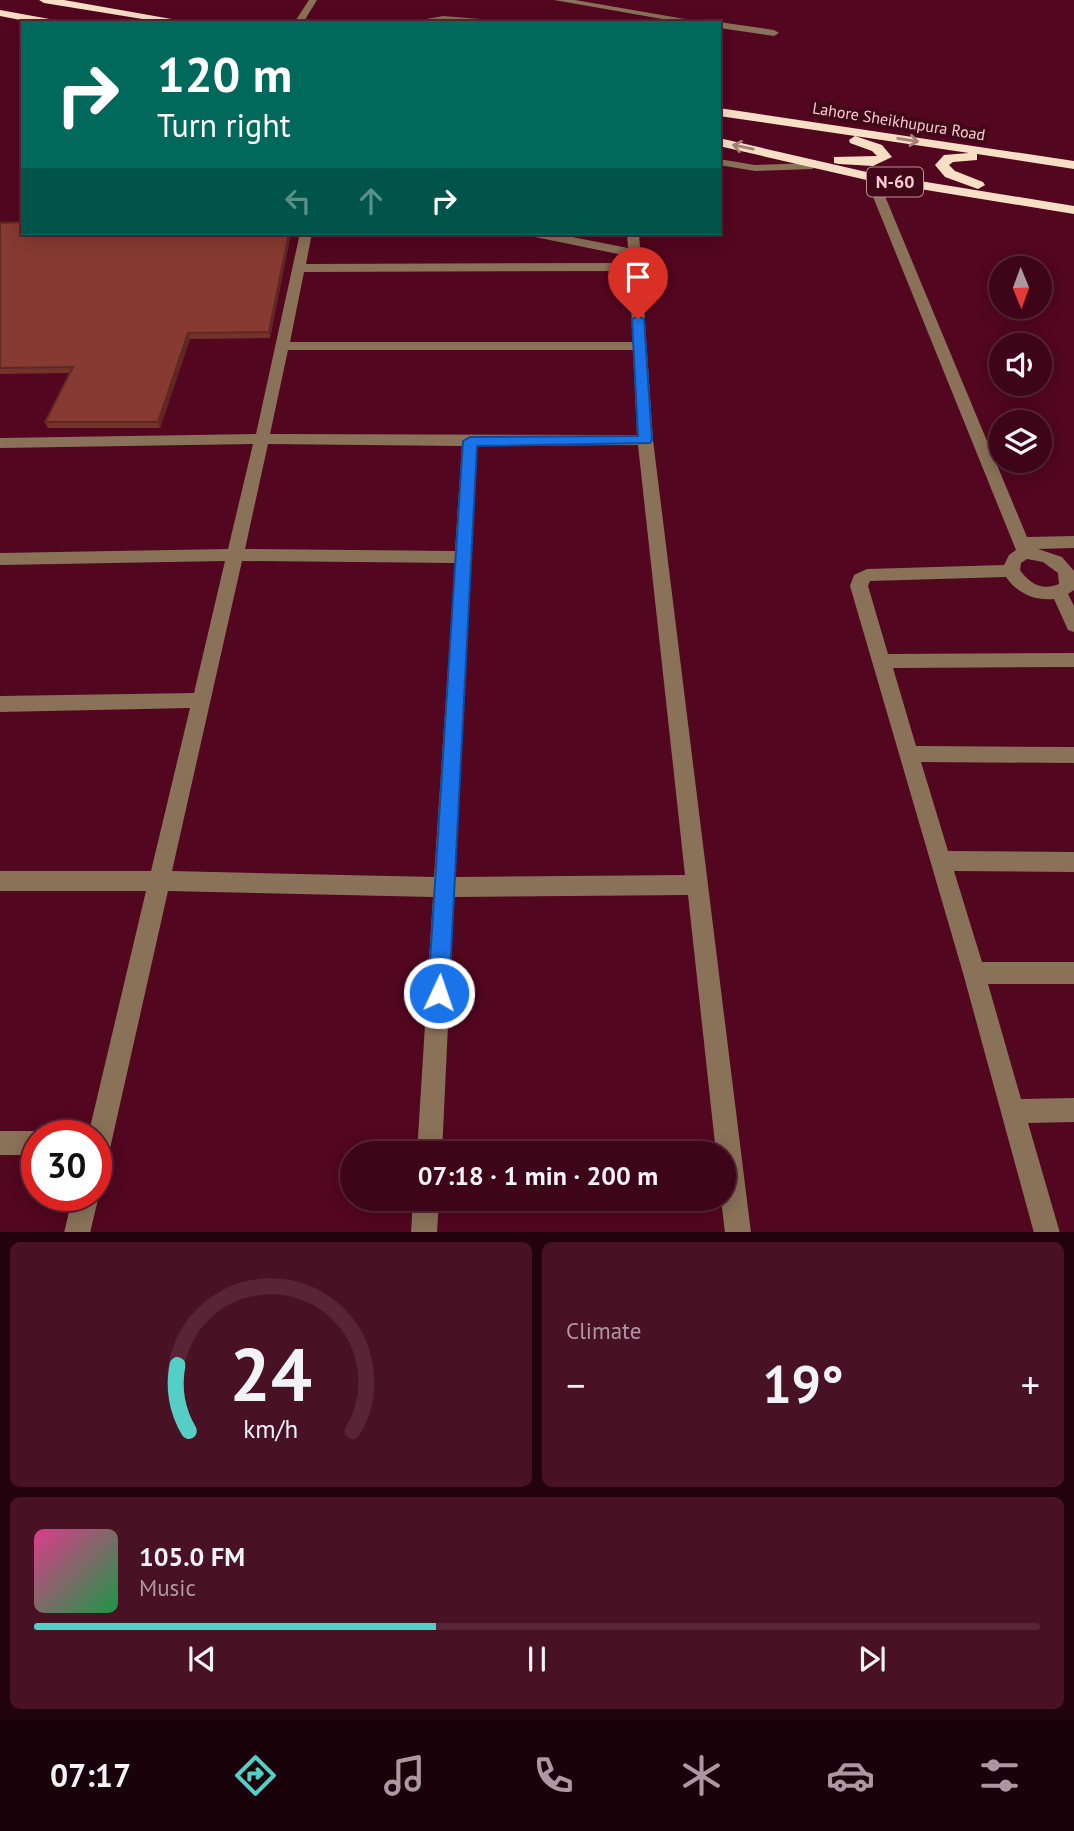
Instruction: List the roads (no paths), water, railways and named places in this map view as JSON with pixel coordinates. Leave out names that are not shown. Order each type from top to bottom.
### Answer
[{"type":"highway","points":[[44,0],[176,21]]},
{"type":"highway","points":[[0,13],[44,21]]},
{"type":"highway","name":"Lahore Sheikhupura Road","points":[[721,112],[1070,164]]},
{"type":"highway","points":[[775,154],[873,162],[885,157],[877,148],[796,123]]},
{"type":"highway","name":"N-60","points":[[721,142],[775,154],[812,166],[1069,210]]},
{"type":"highway","points":[[1069,210],[964,181],[950,174],[942,165],[949,158],[966,157],[1070,164]]},
{"type":"street","points":[[299,21],[313,0]]},
{"type":"street","points":[[558,0],[680,17]]},
{"type":"street","points":[[426,21],[468,21]]},
{"type":"street","points":[[721,25],[774,33]]},
{"type":"street","points":[[721,162],[755,168],[812,166]]},
{"type":"street","points":[[871,177],[1023,548],[1049,557],[1066,570],[1069,579],[1067,587],[1059,592],[1036,592],[1016,580],[1011,571],[1011,563],[1023,548],[1074,542]]},
{"type":"street","points":[[103,1120],[262,439],[306,235]]},
{"type":"street","points":[[541,235],[634,260]]},
{"type":"street","points":[[633,235],[646,440],[738,1232]]},
{"type":"street","points":[[298,268],[634,260]]},
{"type":"street","points":[[282,346],[639,346]]},
{"type":"street","points":[[0,443],[262,439],[646,440]]},
{"type":"street","points":[[430,1141],[470,441]]},
{"type":"street","points":[[0,559],[235,555],[464,556]]},
{"type":"street","points":[[1011,571],[867,575],[860,579],[859,586],[974,973],[1047,1232]]},
{"type":"street","points":[[1059,592],[1074,625]]},
{"type":"street","points":[[880,661],[1074,660]]},
{"type":"street","points":[[0,704],[202,700]]},
{"type":"street","points":[[909,754],[1074,755]]},
{"type":"street","points":[[940,861],[1074,862]]},
{"type":"street","points":[[0,881],[160,881],[445,887],[697,885]]},
{"type":"street","points":[[974,973],[1074,973]]},
{"type":"street","points":[[1013,1111],[1074,1110]]},
{"type":"street","points":[[0,1143],[21,1143]]},
{"type":"street","points":[[78,1232],[83,1211]]},
{"type":"street","points":[[424,1232],[425,1211]]}]
